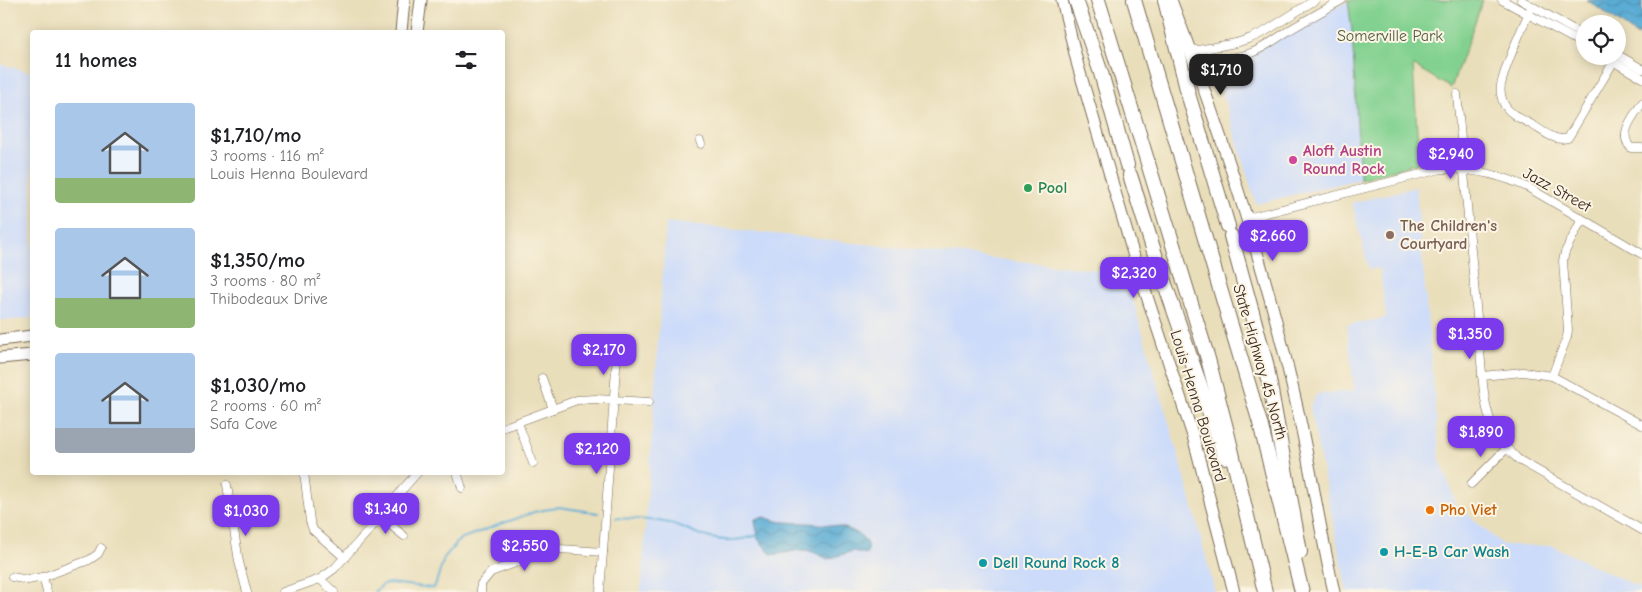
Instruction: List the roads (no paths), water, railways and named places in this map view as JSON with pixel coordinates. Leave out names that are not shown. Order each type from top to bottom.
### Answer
[{"type":"highway","points":[[1076,0],[1101,73],[1128,170],[1158,264],[1222,433]]},
{"type":"highway","points":[[1098,0],[1208,359],[1222,433],[1265,592]]},
{"type":"highway","name":"State Highway 45 North","points":[[1134,0],[1260,423],[1302,592]]},
{"type":"highway","points":[[1165,0],[1189,97],[1266,363],[1278,421],[1306,592]]},
{"type":"main road","points":[[401,30],[404,0]]},
{"type":"main road","points":[[417,30],[421,0]]},
{"type":"main road","name":"Louis Henna Boulevard","points":[[1062,0],[1078,66],[1133,252],[1193,436],[1234,592]]},
{"type":"main road","points":[[1171,0],[1190,49],[1247,218],[1297,407],[1334,592]]},
{"type":"main road","points":[[0,340],[30,336]]},
{"type":"main road","points":[[0,358],[30,355]]},
{"type":"street","points":[[1190,49],[1198,50],[1252,38],[1315,0]]},
{"type":"street","points":[[1199,75],[1210,62],[1242,57],[1253,53],[1315,14],[1342,0]]},
{"type":"street","points":[[1502,0],[1531,10],[1576,32]]},
{"type":"street","points":[[1521,0],[1531,10],[1576,39]]},
{"type":"street","points":[[1307,5],[1315,14]]},
{"type":"street","points":[[1531,10],[1501,81],[1502,98],[1505,106],[1512,113],[1554,138],[1563,140],[1568,138],[1572,135],[1612,65]]},
{"type":"street","points":[[1626,61],[1642,69]]},
{"type":"street","points":[[1626,65],[1642,78]]},
{"type":"street","points":[[1457,94],[1482,376],[1487,413],[1496,434],[1506,449],[1531,467],[1642,530]]},
{"type":"street","points":[[1642,103],[1624,138],[1631,148],[1642,148]]},
{"type":"street","name":"Jazz Street","points":[[1247,218],[1441,169],[1464,169],[1484,171],[1514,181],[1642,254]]},
{"type":"street","points":[[1552,376],[1568,330],[1563,257],[1582,219]]},
{"type":"street","points":[[600,592],[617,354]]},
{"type":"street","points":[[1482,376],[1523,372],[1552,376],[1642,425]]},
{"type":"street","points":[[542,378],[553,409]]},
{"type":"street","points":[[505,427],[577,400],[649,402]]},
{"type":"street","points":[[518,423],[533,463]]},
{"type":"street","points":[[1471,484],[1506,449]]},
{"type":"street","points":[[304,475],[313,530],[345,558]]},
{"type":"street","points":[[283,592],[320,578],[334,569],[382,517],[416,475]]},
{"type":"street","points":[[458,475],[462,488]]},
{"type":"street","points":[[227,485],[239,562],[247,592]]},
{"type":"street","points":[[382,517],[404,536]]},
{"type":"street","points":[[12,576],[28,580],[43,577],[89,560],[98,554],[101,548]]},
{"type":"street","points":[[481,592],[480,587],[488,574],[547,551],[560,549],[603,552]]},
{"type":"street","points":[[43,577],[47,592]]},
{"type":"street","points":[[320,578],[334,592]]},
{"type":"water","points":[[1587,0],[1642,0],[1642,32],[1638,36],[1626,28],[1626,15],[1608,15]]},
{"type":"water","points":[[765,517],[777,521],[847,529],[859,534],[866,542],[867,554],[853,551],[828,559],[807,550],[771,554],[758,539],[755,524],[755,519]]},
{"type":"waterway","points":[[374,592],[384,584],[389,583],[433,588],[444,558],[460,539],[534,512],[559,507],[598,513]]},
{"type":"waterway","points":[[616,518],[669,523],[706,537],[721,540],[743,539],[758,535]]},
{"type":"place","name":"Aloft Austin Round Rock","points":[[1293,160]]},
{"type":"place","name":"Pool","points":[[1028,188]]},
{"type":"place","name":"The Children's Courtyard","points":[[1390,235]]},
{"type":"place","name":"Pho Viet","points":[[1430,510]]},
{"type":"place","name":"H-E-B Car Wash","points":[[1384,552]]},
{"type":"place","name":"Dell Round Rock 8","points":[[983,563]]},
{"type":"park label","name":"Somerville Park","points":[[1390,36]]}]
